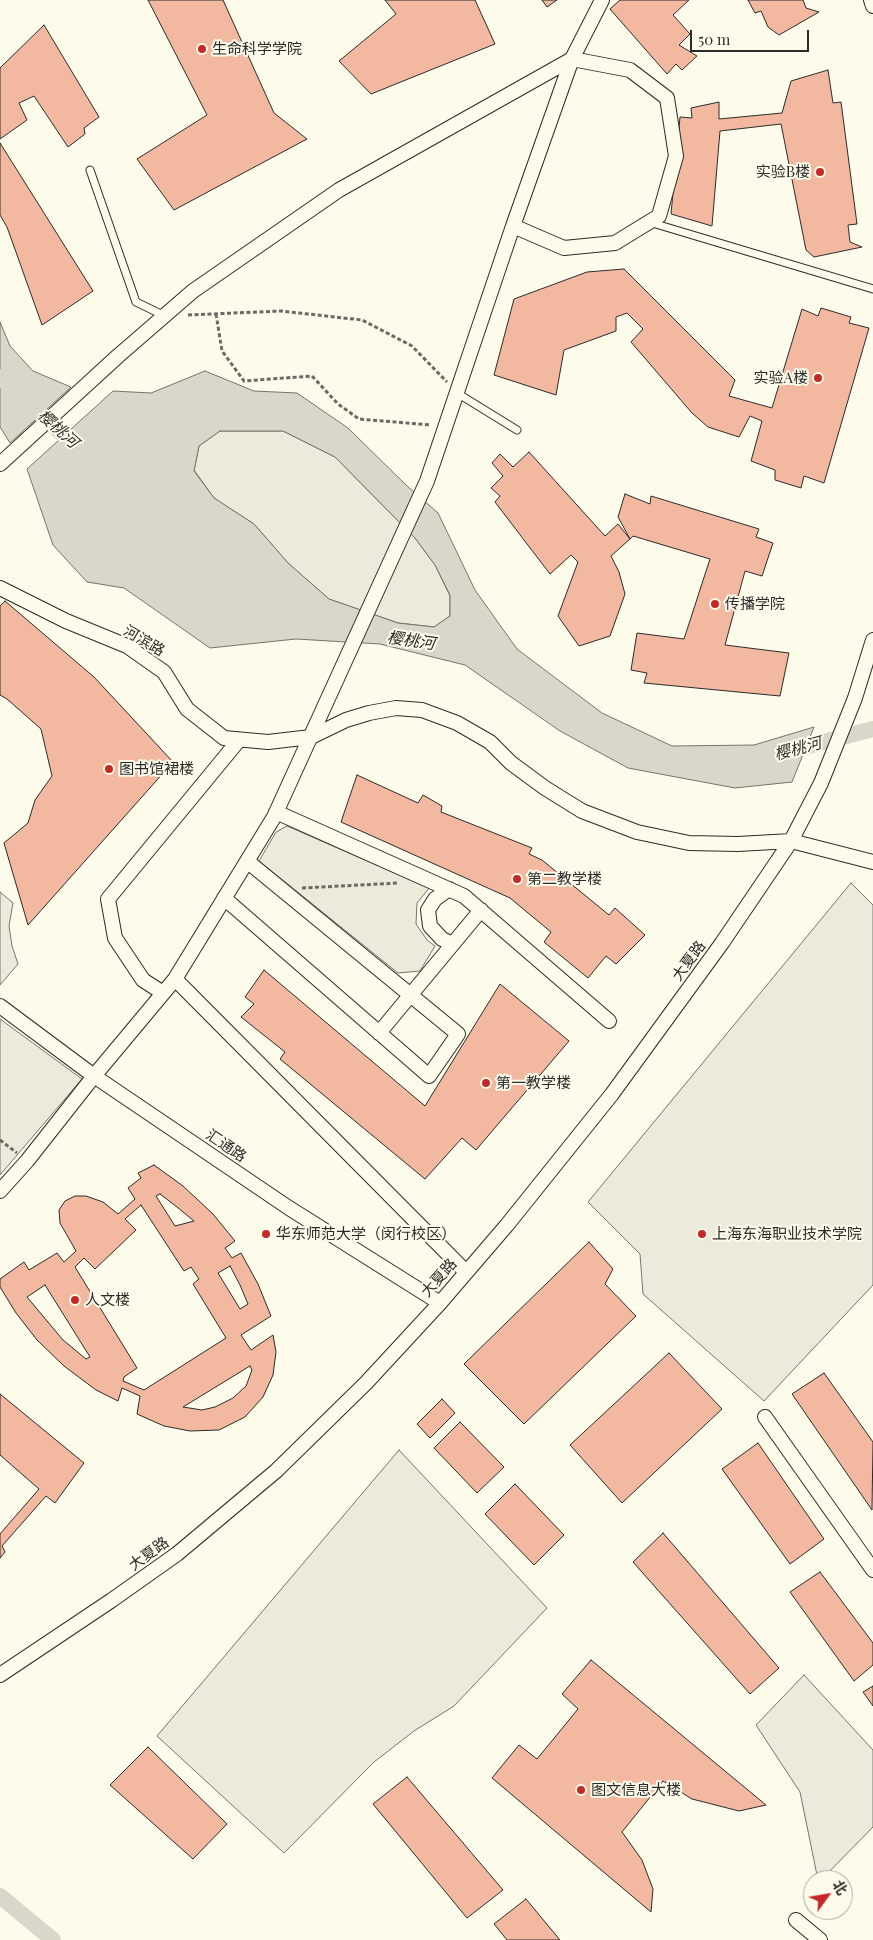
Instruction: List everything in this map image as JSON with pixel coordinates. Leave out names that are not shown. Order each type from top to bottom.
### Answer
[{"type":"street","points":[[0,1191],[27,1161],[94,1076],[175,979],[276,812],[427,481],[513,226],[572,59],[602,0]]},
{"type":"street","points":[[871,0],[873,6]]},
{"type":"street","points":[[0,464],[193,291],[339,190],[572,59],[630,70],[668,98],[676,156],[659,216],[615,243],[564,248],[513,226]]},
{"type":"street","name":"河滨路","points":[[0,588],[66,621],[127,646],[164,672],[187,709],[224,738],[268,742],[311,737],[346,720],[368,713],[396,708],[422,710],[457,723],[490,742],[511,763],[545,788],[582,811],[638,832],[690,843],[738,844],[791,841],[873,862]]},
{"type":"street","name":"大夏路","points":[[0,1675],[177,1554],[276,1471],[366,1383],[507,1225],[612,1094],[722,943],[791,841],[821,783],[855,698],[873,640]]},
{"type":"street","points":[[163,994],[143,980],[116,938],[108,899],[239,740]]},
{"type":"street","points":[[276,812],[464,896],[609,1021]]},
{"type":"street","points":[[224,898],[429,1076],[458,1034],[247,861]]},
{"type":"street","points":[[449,889],[435,899],[428,910],[430,926],[442,939],[453,944]]},
{"type":"street","points":[[379,1033],[481,910]]},
{"type":"street","points":[[175,979],[466,1272]]},
{"type":"street","name":"汇通路","points":[[0,1006],[94,1076],[289,1208],[440,1302]]},
{"type":"street","points":[[765,1416],[873,1570]]},
{"type":"street","points":[[796,1920],[820,1940]]},
{"type":"lane","points":[[90,170],[136,302],[165,316]]},
{"type":"lane","points":[[648,222],[873,288]]},
{"type":"lane","points":[[457,392],[517,430]]},
{"type":"path","points":[[165,316],[281,311],[362,320],[412,346],[457,392]]},
{"type":"path","points":[[216,314],[222,351],[244,381],[312,376],[338,404],[359,419],[446,427]]},
{"type":"path","points":[[282,889],[404,883]]},
{"type":"path","points":[[0,1140],[27,1161]]},
{"type":"shaded area","points":[[220,431],[283,431],[335,457],[415,538],[435,565],[450,596],[450,616],[434,627],[398,623],[329,599],[288,563],[254,524],[214,498],[194,470],[199,446]]},
{"type":"shaded area","points":[[287,826],[429,888],[417,903],[416,924],[427,940],[435,946],[420,971],[398,973],[259,861],[276,832]]},
{"type":"shaded area","points":[[851,883],[873,905],[873,1285],[764,1401],[643,1294],[640,1254],[588,1202]]},
{"type":"shaded area","points":[[0,892],[13,903],[9,926],[12,946],[18,964],[0,985]]},
{"type":"shaded area","points":[[0,1019],[82,1079],[0,1175]]},
{"type":"shaded area","points":[[399,1450],[547,1608],[454,1706],[414,1731],[374,1762],[284,1853],[157,1736]]},
{"type":"shaded area","points":[[804,1675],[873,1750],[873,1827],[831,1870],[816,1870],[800,1792],[756,1725]]},
{"type":"water","points":[[0,322],[10,346],[33,371],[71,387],[10,443],[0,427]]},
{"type":"water","points":[[205,371],[254,391],[297,393],[348,428],[406,485],[438,513],[475,590],[517,649],[602,713],[672,746],[754,745],[814,727],[792,782],[735,788],[628,768],[560,731],[465,665],[380,644],[296,639],[210,648],[124,588],[87,582],[53,545],[27,469],[113,391],[151,393]],"holes":[[[220,431],[283,431],[335,457],[415,538],[435,565],[450,595],[450,616],[434,627],[398,623],[329,599],[288,563],[254,524],[214,498],[194,471],[199,446]]]},
{"type":"building","points":[[148,0],[223,0],[274,113],[307,139],[174,210],[137,159],[207,115]]},
{"type":"building","points":[[385,0],[475,0],[495,44],[371,94],[339,61],[396,14]]},
{"type":"building","points":[[542,0],[557,0],[547,7]]},
{"type":"building","points":[[620,0],[689,0],[673,15],[690,34],[679,45],[697,56],[682,70],[676,64],[667,74],[610,9]]},
{"type":"building","points":[[748,0],[803,0],[806,8],[819,12],[779,35],[768,27],[761,11],[755,13]]},
{"type":"building","points":[[44,25],[99,117],[84,128],[85,134],[68,147],[34,96],[19,103],[27,120],[0,139],[0,68]]},
{"type":"building","name":"实验B楼","points":[[828,70],[833,103],[841,102],[857,224],[848,225],[850,242],[862,247],[814,257],[806,250],[781,124],[720,131],[712,226],[671,214],[680,117],[692,118],[691,108],[719,102],[719,119],[782,113],[791,81]]},
{"type":"building","points":[[0,143],[93,291],[42,325],[7,227],[0,215]]},
{"type":"building","name":"实验A楼","points":[[624,269],[735,380],[729,396],[772,408],[802,309],[818,316],[821,308],[851,317],[849,323],[869,328],[824,483],[804,476],[801,488],[775,480],[775,470],[751,461],[762,421],[750,416],[739,437],[708,427],[692,413],[631,342],[643,329],[627,313],[616,317],[616,331],[564,350],[556,395],[494,375],[514,299],[587,272]]},
{"type":"building","points":[[529,452],[605,536],[618,524],[630,539],[611,556],[619,572],[625,594],[610,636],[579,646],[558,616],[578,562],[571,555],[550,574],[495,502],[500,496],[491,488],[503,476],[492,463],[500,454],[513,467]]},
{"type":"building","name":"传播学院","points":[[625,494],[650,504],[651,496],[759,529],[756,537],[773,543],[762,576],[745,571],[725,645],[789,653],[780,696],[644,683],[647,673],[631,670],[637,633],[684,639],[710,559],[633,536],[630,539],[618,517]]},
{"type":"building","name":"图书馆裙楼","points":[[5,601],[94,677],[173,762],[28,925],[4,843],[28,823],[35,800],[52,776],[41,729],[0,695],[0,606]]},
{"type":"building","name":"第二教学楼","points":[[357,775],[418,803],[423,795],[442,806],[441,812],[532,848],[529,854],[542,860],[609,915],[615,908],[645,935],[616,964],[606,956],[588,978],[544,942],[551,932],[510,898],[341,822]]},
{"type":"building","name":"第一教学楼","points":[[264,970],[425,1106],[500,984],[569,1041],[476,1150],[462,1138],[425,1179],[280,1059],[285,1052],[241,1017],[254,1004],[245,997]]},
{"type":"building","name":"人文楼","points":[[154,1165],[183,1186],[213,1214],[235,1241],[225,1248],[232,1258],[241,1253],[258,1284],[271,1316],[241,1335],[251,1350],[273,1335],[276,1352],[273,1375],[263,1397],[245,1417],[219,1430],[190,1431],[164,1426],[137,1414],[140,1396],[122,1388],[118,1401],[96,1390],[64,1366],[37,1340],[16,1313],[0,1287],[0,1279],[24,1262],[29,1270],[57,1253],[64,1262],[76,1251],[60,1223],[59,1210],[65,1201],[75,1196],[86,1196],[103,1202],[118,1214],[135,1199],[128,1188],[141,1178],[138,1173]],"holes":[[[160,1194],[194,1221],[175,1226],[156,1196]],[[141,1205],[184,1271],[191,1267],[199,1279],[193,1284],[226,1338],[144,1390],[123,1381],[124,1377],[137,1368],[75,1267],[84,1258],[95,1269],[136,1230],[125,1219]],[[230,1266],[248,1304],[240,1309],[218,1273]],[[45,1285],[90,1357],[86,1359],[63,1340],[27,1297]],[[250,1366],[252,1370],[246,1386],[233,1398],[215,1407],[202,1410],[183,1407]]]},
{"type":"building","points":[[589,1242],[613,1269],[605,1284],[636,1316],[524,1424],[464,1364]]},
{"type":"building","points":[[669,1353],[722,1409],[622,1503],[570,1445]]},
{"type":"building","points":[[824,1373],[873,1442],[872,1510],[792,1394]]},
{"type":"building","points":[[0,1394],[84,1463],[55,1503],[46,1496],[2,1546],[5,1552],[0,1558],[0,1534],[39,1489],[0,1455]]},
{"type":"building","points":[[442,1399],[455,1413],[430,1438],[417,1424]]},
{"type":"building","points":[[460,1422],[504,1467],[477,1493],[434,1448]]},
{"type":"building","points":[[758,1443],[824,1539],[790,1564],[722,1469]]},
{"type":"building","points":[[515,1484],[564,1535],[534,1565],[485,1514]]},
{"type":"building","points":[[663,1533],[779,1668],[750,1694],[633,1562]]},
{"type":"building","points":[[820,1572],[873,1643],[873,1665],[854,1681],[790,1592]]},
{"type":"building","name":"图文信息大楼","points":[[591,1660],[766,1805],[739,1811],[692,1799],[663,1781],[622,1832],[642,1860],[653,1889],[651,1912],[492,1778],[519,1745],[537,1759],[578,1709],[562,1694]]},
{"type":"building","points":[[873,1686],[873,1706],[863,1692]]},
{"type":"building","points":[[148,1747],[227,1824],[193,1859],[110,1785]]},
{"type":"building","points":[[407,1777],[503,1890],[467,1918],[373,1804]]},
{"type":"building","points":[[526,1899],[560,1940],[507,1940],[494,1924]]},
{"type":"waterway","name":"樱桃河","points":[[0,377],[80,450]]},
{"type":"waterway","name":"樱桃河","points":[[786,752],[873,729]]},
{"type":"waterway","points":[[0,1896],[53,1940]]},
{"type":"place","name":"生命科学学院","points":[[202,49]]},
{"type":"place","name":"实验B楼","points":[[820,172]]},
{"type":"place","name":"实验A楼","points":[[818,378]]},
{"type":"place","name":"传播学院","points":[[715,604]]},
{"type":"place","name":"图书馆裙楼","points":[[109,769]]},
{"type":"place","name":"第二教学楼","points":[[517,879]]},
{"type":"place","name":"第一教学楼","points":[[486,1083]]},
{"type":"place","name":"华东师范大学（闵行校区）","points":[[266,1234]]},
{"type":"place","name":"上海东海职业技术学院","points":[[702,1234]]},
{"type":"place","name":"人文楼","points":[[75,1300]]},
{"type":"place","name":"图文信息大楼","points":[[581,1790]]}]
